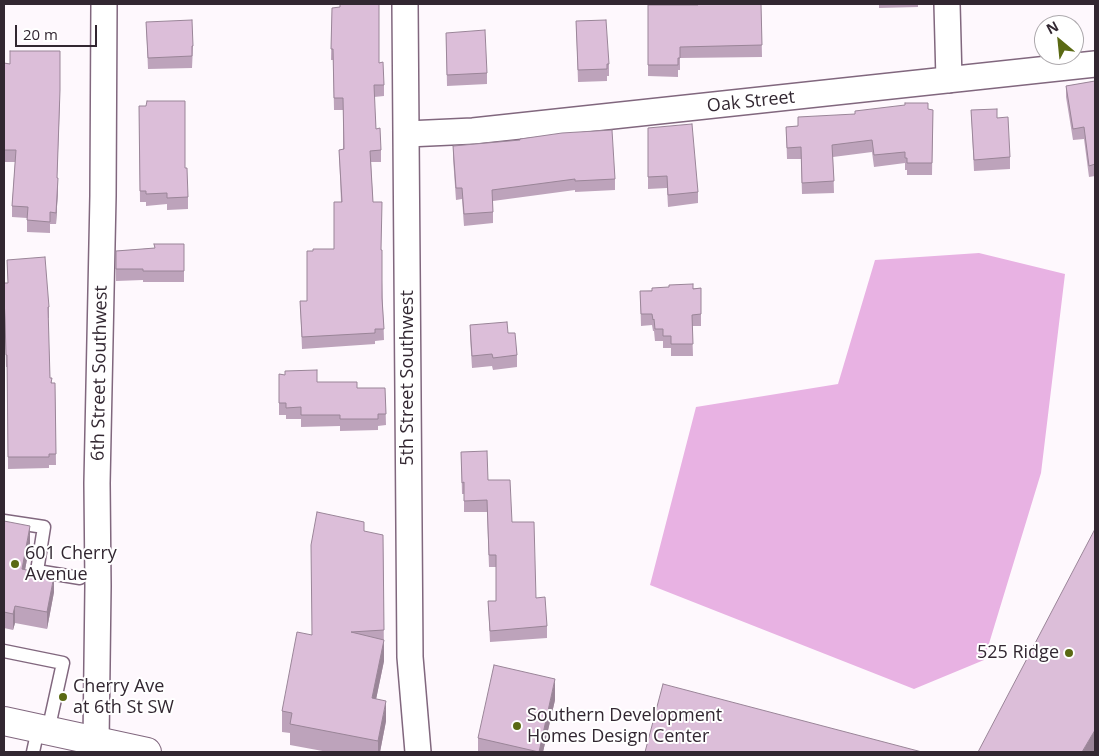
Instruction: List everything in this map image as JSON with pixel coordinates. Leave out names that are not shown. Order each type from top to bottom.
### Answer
[{"type":"main road","points":[[4,722],[40,737],[147,752]]},
{"type":"street","name":"6th Street Southwest","points":[[87,744],[98,586],[97,483],[103,196],[104,4]]},
{"type":"street","name":"5th Street Southwest","points":[[406,4],[410,657],[418,752]]},
{"type":"street","points":[[947,4],[949,80]]},
{"type":"street","name":"Oak Street","points":[[407,134],[473,131],[1095,64]]},
{"type":"lane","points":[[4,521],[44,527],[37,571],[80,578]]},
{"type":"lane","points":[[4,651],[63,663],[40,737]]},
{"type":"shaded area","points":[[979,253],[1065,274],[1041,473],[984,660],[914,689],[650,585],[696,407],[838,384],[875,260]]},
{"type":"building","points":[[340,4],[379,4],[379,63],[383,62],[384,85],[374,85],[376,129],[380,128],[381,150],[370,151],[373,202],[382,202],[381,250],[384,329],[375,329],[375,333],[302,337],[300,301],[307,301],[307,251],[313,251],[313,249],[334,249],[334,202],[342,202],[339,150],[344,149],[343,98],[334,98],[333,49],[331,49],[332,8],[340,7]]},
{"type":"building","points":[[761,4],[762,45],[680,47],[678,65],[648,65],[648,5]]},
{"type":"building","points":[[192,20],[192,56],[148,58],[146,22]]},
{"type":"building","points":[[606,20],[609,64],[607,64],[607,69],[578,70],[576,21]]},
{"type":"building","points":[[485,30],[487,73],[447,75],[446,33]]},
{"type":"building","points":[[10,51],[60,51],[56,213],[50,212],[50,222],[27,220],[28,207],[12,206],[16,150],[4,150],[4,63],[10,64]]},
{"type":"building","points":[[1095,81],[1095,164],[1089,166],[1084,127],[1073,129],[1066,86]]},
{"type":"building","points":[[147,101],[185,101],[185,168],[187,168],[188,197],[167,198],[167,193],[146,194],[146,191],[140,191],[139,106],[146,106]]},
{"type":"building","points":[[905,103],[928,103],[928,109],[933,110],[932,163],[907,163],[905,152],[874,155],[872,140],[832,145],[834,181],[802,183],[801,147],[787,148],[786,127],[798,126],[798,117],[855,114],[855,111],[905,105]]},
{"type":"building","points":[[997,109],[997,118],[1008,117],[1010,157],[974,160],[971,110]]},
{"type":"building","points":[[692,124],[698,192],[668,195],[667,176],[648,177],[648,128]]},
{"type":"building","points":[[612,130],[615,179],[575,181],[575,179],[492,190],[493,212],[464,214],[462,188],[456,188],[453,146],[520,140],[562,133]]},
{"type":"building","points":[[154,244],[184,244],[184,271],[116,269],[116,251],[155,248]]},
{"type":"building","points":[[45,257],[49,307],[50,378],[52,378],[51,383],[55,383],[56,454],[49,454],[49,457],[8,457],[7,355],[4,298],[4,283],[8,283],[7,260]]},
{"type":"building","points":[[693,284],[693,289],[701,288],[701,314],[692,315],[693,344],[671,344],[671,336],[663,336],[663,329],[655,329],[652,314],[641,314],[640,291],[652,291],[652,288],[669,287],[669,285]]},
{"type":"building","points":[[507,322],[508,333],[515,333],[517,355],[493,358],[492,354],[472,356],[470,325]]},
{"type":"building","points":[[317,370],[317,382],[357,382],[357,388],[385,388],[386,414],[378,414],[378,419],[340,419],[340,415],[301,415],[301,407],[286,408],[286,403],[279,403],[279,374],[285,375],[285,371]]},
{"type":"building","points":[[487,451],[488,480],[510,480],[512,522],[534,522],[536,598],[545,597],[547,626],[490,631],[488,601],[496,601],[496,555],[489,555],[487,500],[464,501],[461,452]]},
{"type":"building","points":[[317,512],[364,522],[364,531],[383,535],[384,630],[351,632],[384,640],[372,698],[386,701],[378,741],[290,724],[292,713],[282,711],[297,632],[312,635],[311,545]]},
{"type":"building","name":"601 Cherry Avenue","points":[[4,521],[30,526],[22,569],[54,576],[47,612],[15,606],[13,614],[4,612]]},
{"type":"building","name":"525 Ridge","points":[[1095,529],[1095,730],[1082,752],[978,752]]},
{"type":"building","name":"Southern Development Homes Design Center","points":[[494,665],[555,679],[539,752],[478,738]]},
{"type":"building","points":[[663,684],[922,752],[645,752]]},
{"type":"place","name":"601 Cherry Avenue","points":[[15,564]]},
{"type":"place","name":"525 Ridge","points":[[1069,653]]},
{"type":"place","name":"Cherry Ave at 6th St SW","points":[[63,697]]},
{"type":"place","name":"Southern Development Homes Design Center","points":[[517,726]]}]
